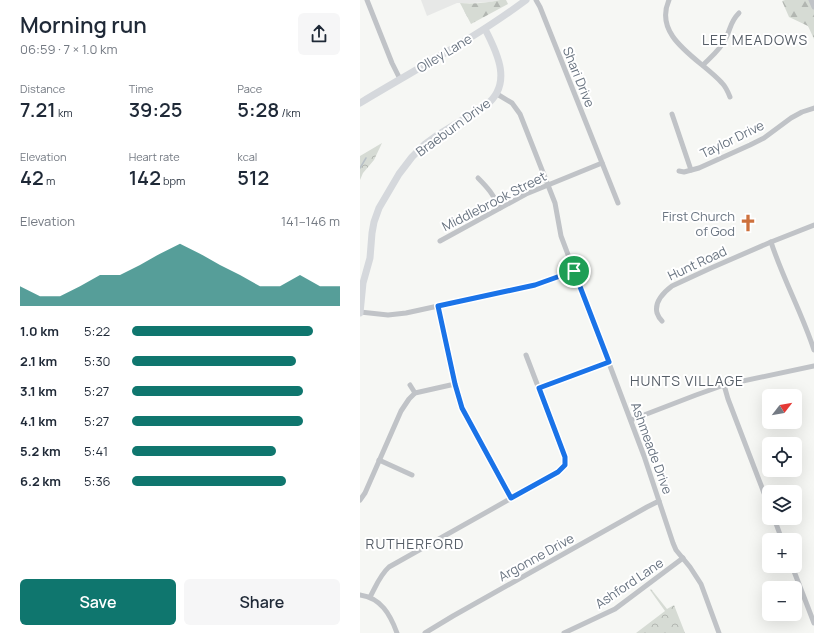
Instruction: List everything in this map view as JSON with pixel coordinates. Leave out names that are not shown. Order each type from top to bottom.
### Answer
[{"type":"street","points":[[367,0],[392,63],[400,79]]},
{"type":"street","name":"Olley Lane","points":[[360,103],[485,29],[514,10],[526,0]]},
{"type":"street","name":"Shari Drive","points":[[536,0],[618,203]]},
{"type":"street","points":[[669,0],[666,13],[666,23],[669,32],[675,40],[722,83],[730,97]]},
{"type":"street","points":[[811,0],[814,7]]},
{"type":"street","points":[[703,65],[724,42],[733,18],[739,13]]},
{"type":"street","name":"Braeburn Drive","points":[[360,312],[363,283],[370,258],[374,222],[379,208],[399,174],[412,157],[425,144],[485,106],[497,94],[501,79],[501,67],[485,29]]},
{"type":"street","name":"Ashmeade Drive","points":[[497,94],[512,103],[518,111],[548,184],[556,209],[561,236],[644,456],[673,543],[700,584],[719,633]]},
{"type":"street","name":"Taylor Drive","points":[[679,171],[684,172],[719,160],[764,138],[791,118],[814,108]]},
{"type":"street","points":[[672,114],[691,170]]},
{"type":"street","name":"Middlebrook Street","points":[[440,241],[532,191],[602,163]]},
{"type":"street","points":[[478,178],[488,187],[500,208]]},
{"type":"street","name":"Hunt Road","points":[[662,321],[657,314],[657,305],[661,296],[666,290],[680,282],[771,242],[814,225]]},
{"type":"street","points":[[771,242],[814,350]]},
{"type":"street","points":[[360,312],[388,315],[406,313],[535,285],[574,271]]},
{"type":"street","points":[[438,306],[459,400],[465,415],[511,498]]},
{"type":"street","points":[[370,597],[380,577],[389,566],[568,466],[526,355]]},
{"type":"street","points":[[539,388],[609,362]]},
{"type":"street","points":[[630,420],[724,386],[814,366]]},
{"type":"street","points":[[360,500],[404,405],[416,393],[455,384]]},
{"type":"street","points":[[410,385],[416,393]]},
{"type":"street","points":[[724,386],[762,488]]},
{"type":"street","points":[[379,460],[412,475]]},
{"type":"street","name":"Argonne Drive","points":[[425,633],[647,507],[659,502]]},
{"type":"street","name":"Ashford Lane","points":[[564,633],[615,609],[683,558]]},
{"type":"street","points":[[795,573],[814,624]]},
{"type":"street","points":[[360,595],[370,597],[380,604],[392,621],[397,633]]},
{"type":"shaded area","points":[[421,0],[500,0],[490,2],[457,3],[427,16]]},
{"type":"green space","points":[[506,0],[508,4],[471,24],[460,3],[480,3]]},
{"type":"green space","points":[[814,0],[814,39],[808,26],[789,17],[782,1]]},
{"type":"green space","points":[[382,143],[374,160],[363,173],[360,180],[360,156]]},
{"type":"green space","points":[[651,589],[667,609],[674,605],[685,633],[636,633],[665,611],[650,590]]},
{"type":"waterway","points":[[360,168],[366,158]]},
{"type":"place","name":"First Church of God","points":[[748,223]]},
{"type":"district","name":"LEE MEADOWS","points":[[755,40]]},
{"type":"district","name":"HUNTS VILLAGE","points":[[687,381]]},
{"type":"district","name":"RUTHERFORD","points":[[415,544]]},
{"type":"route","points":[[574,271],[609,362],[539,388],[566,463],[558,472],[511,498],[462,408],[455,384],[438,306],[535,285],[574,271]]}]
